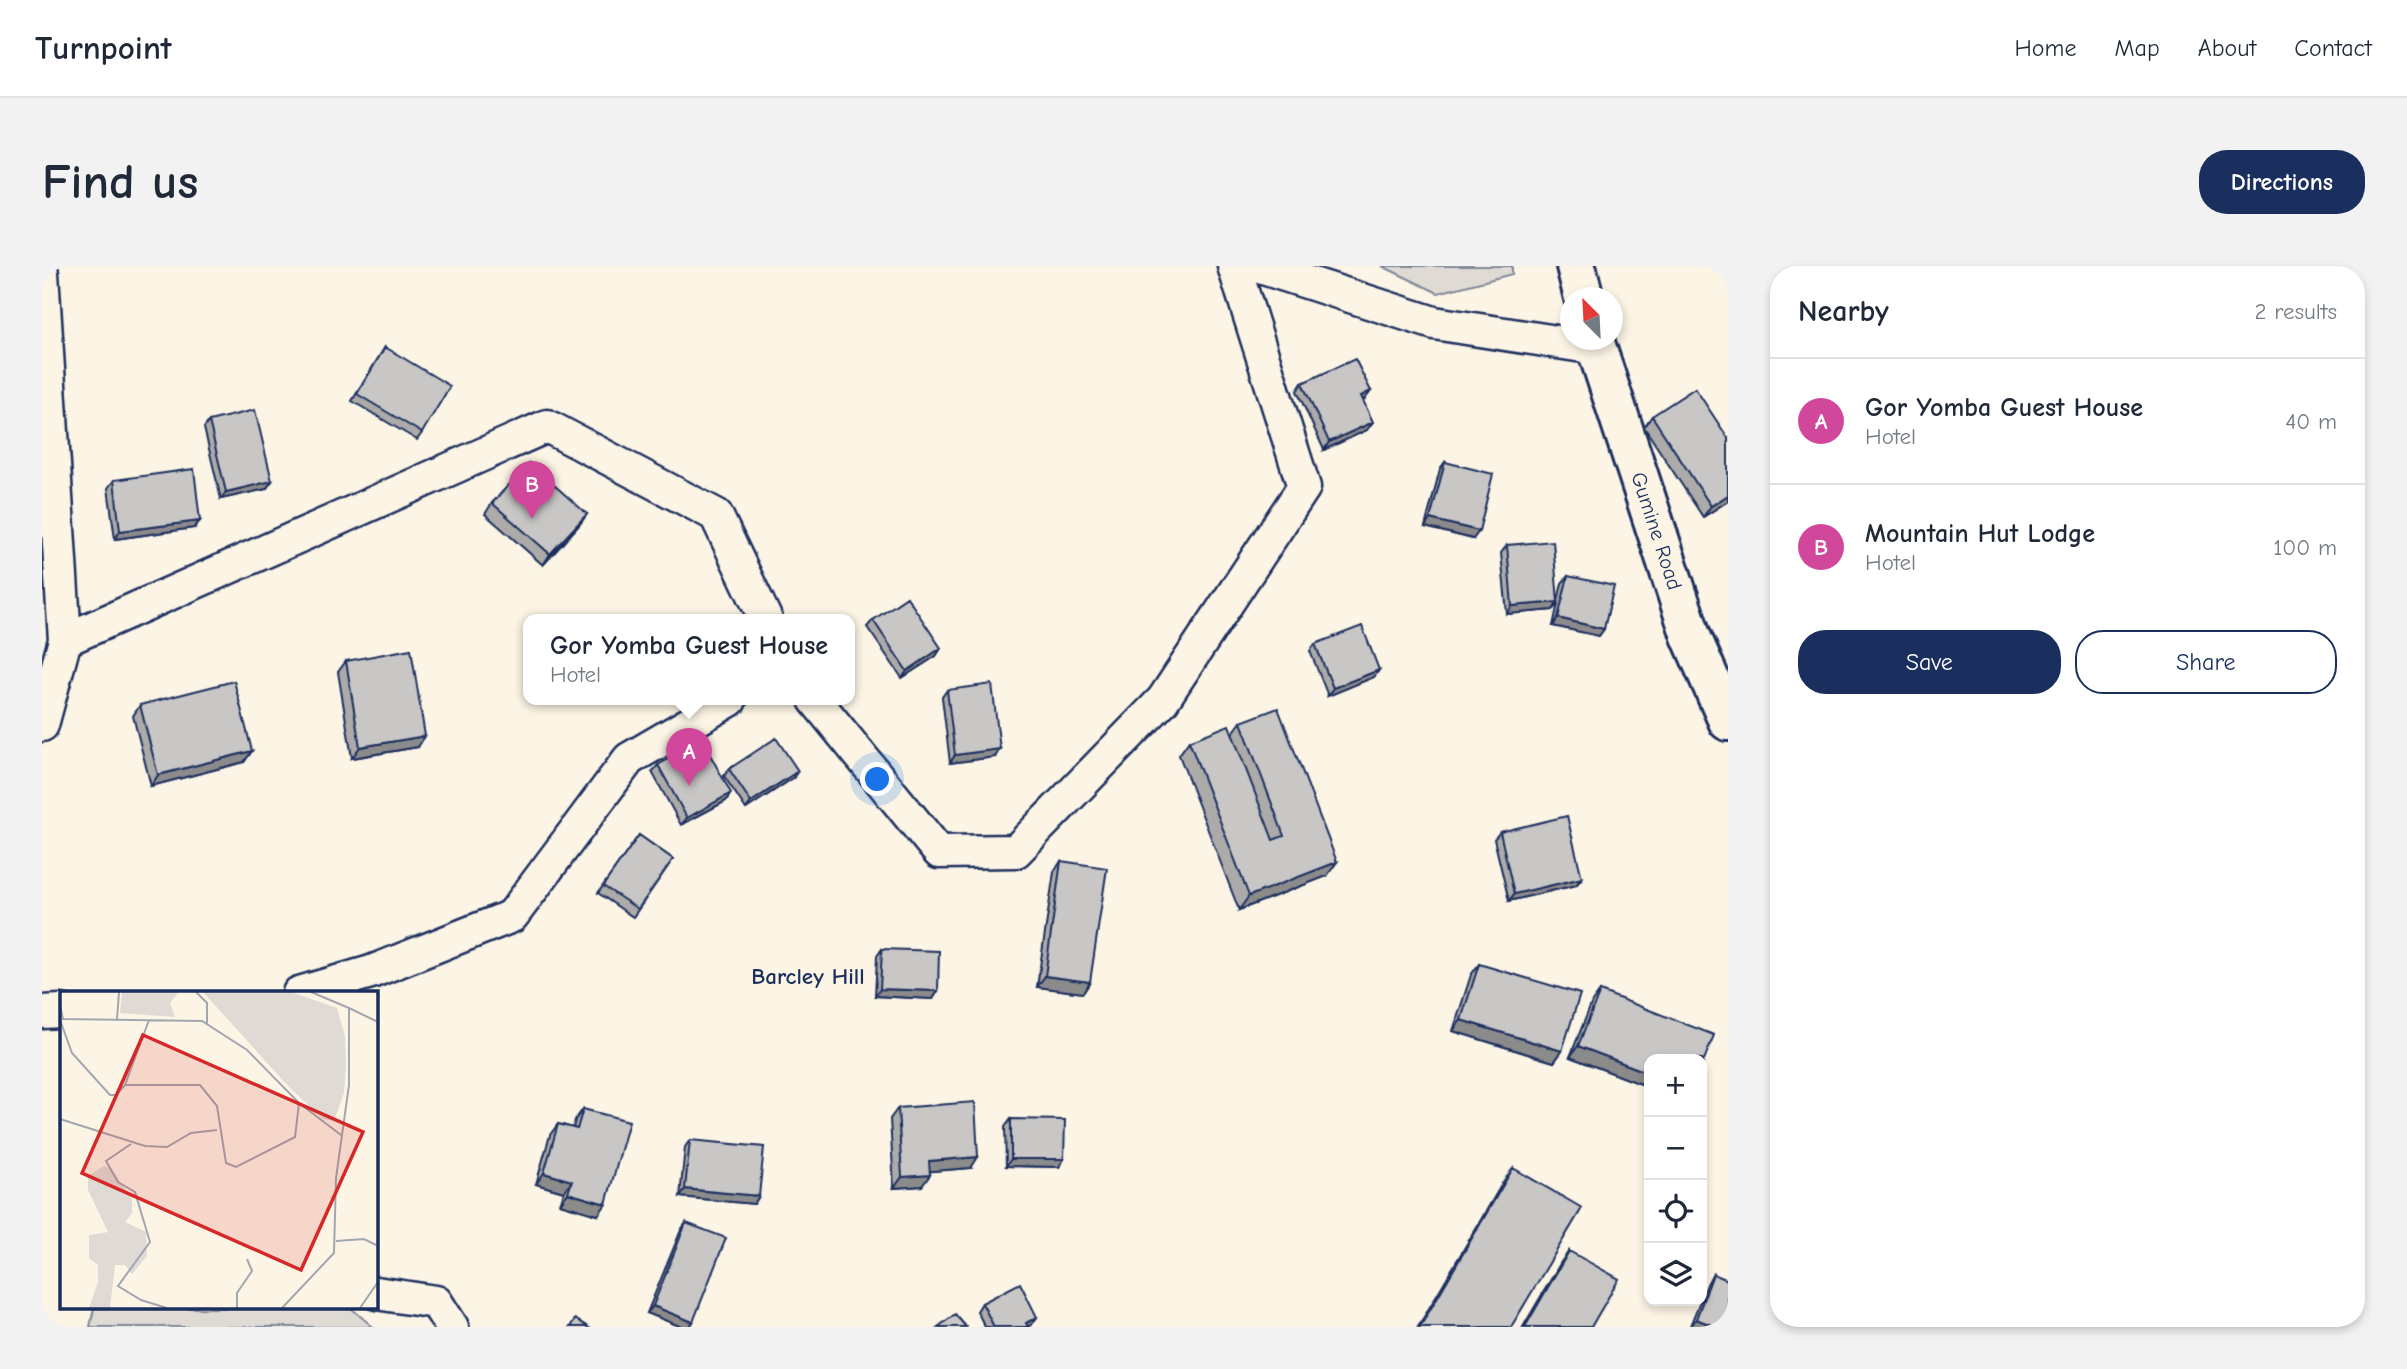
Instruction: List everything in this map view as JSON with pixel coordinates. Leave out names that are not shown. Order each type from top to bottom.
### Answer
[{"type":"main road","points":[[1576,266],[1581,287]]},
{"type":"main road","name":"Gumine Road","points":[[1597,350],[1691,636],[1728,721]]},
{"type":"street","points":[[820,705],[939,852],[1016,851],[1163,700],[1304,487],[1234,266]]},
{"type":"street","points":[[1257,266],[1434,323],[1560,339]]},
{"type":"street","points":[[42,273],[65,640],[42,725]]},
{"type":"street","points":[[65,640],[547,426],[716,515],[763,614]]},
{"type":"street","points":[[306,991],[371,972],[512,916],[629,759],[721,705]]},
{"type":"street","points":[[42,1012],[60,1011]]},
{"type":"street","points":[[378,1293],[436,1302],[452,1327]]},
{"type":"shaded area","points":[[1382,266],[1512,266],[1512,274],[1438,293]]},
{"type":"shaded area","points":[[94,1310],[353,1310],[373,1327],[90,1327]]},
{"type":"building","points":[[385,347],[450,386],[422,433],[357,394]]},
{"type":"building","points":[[1355,359],[1371,391],[1361,396],[1373,422],[1329,442],[1302,383]]},
{"type":"building","points":[[1695,388],[1728,438],[1728,495],[1711,506],[1652,416]]},
{"type":"building","points":[[255,410],[272,481],[226,492],[209,421]]},
{"type":"building","points":[[1445,462],[1493,474],[1479,531],[1430,519]]},
{"type":"building","points":[[529,463],[587,514],[550,554],[492,503]]},
{"type":"building","points":[[194,469],[200,521],[120,531],[114,480]]},
{"type":"building","points":[[1553,541],[1558,602],[1512,606],[1507,545]]},
{"type":"building","points":[[1568,576],[1614,586],[1604,629],[1558,618]]},
{"type":"building","points":[[907,597],[941,648],[907,671],[873,620]]},
{"type":"building","points":[[1362,626],[1379,670],[1333,688],[1315,644]]},
{"type":"building","points":[[411,649],[425,736],[360,747],[346,661]]},
{"type":"building","points":[[234,681],[252,751],[158,775],[140,705]]},
{"type":"building","points":[[992,684],[1000,749],[955,755],[947,690]]},
{"type":"building","points":[[1278,708],[1337,862],[1249,896],[1189,741],[1229,725],[1273,840],[1284,836],[1241,722]]},
{"type":"building","points":[[776,738],[798,771],[751,802],[729,769]]},
{"type":"building","points":[[702,740],[731,793],[687,818],[658,765]]},
{"type":"building","points":[[1567,816],[1582,878],[1514,894],[1500,832]]},
{"type":"building","points":[[639,835],[673,859],[638,909],[603,886]]},
{"type":"building","points":[[1061,861],[1107,868],[1090,982],[1045,976]]},
{"type":"building","points":[[882,949],[939,951],[938,991],[880,989]]},
{"type":"building","points":[[1479,964],[1580,994],[1562,1051],[1461,1020]]},
{"type":"building","points":[[1600,991],[1714,1035],[1706,1054],[1644,1054],[1644,1071],[1578,1046]]},
{"type":"building","points":[[975,1102],[978,1157],[929,1161],[930,1175],[902,1177],[898,1108]]},
{"type":"building","points":[[583,1109],[629,1121],[606,1204],[568,1193],[572,1181],[544,1173],[558,1124],[577,1129]]},
{"type":"building","points":[[1011,1119],[1065,1120],[1064,1159],[1011,1159]]},
{"type":"building","points":[[690,1140],[764,1147],[759,1196],[685,1189]]},
{"type":"building","points":[[1513,1168],[1582,1208],[1511,1327],[1420,1327]]},
{"type":"building","points":[[686,1223],[726,1238],[693,1322],[653,1306]]},
{"type":"building","points":[[1569,1251],[1619,1279],[1591,1327],[1525,1327]]},
{"type":"building","points":[[1713,1274],[1728,1280],[1728,1327],[1717,1327],[1696,1319],[1701,1306],[1707,1306],[1707,1290]]},
{"type":"building","points":[[1020,1283],[1037,1317],[1026,1323],[1028,1327],[994,1327],[982,1303]]},
{"type":"building","points":[[955,1314],[966,1327],[938,1327]]},
{"type":"building","points":[[575,1319],[588,1327],[570,1327]]},
{"type":"place","name":"Mountain Hut Lodge","points":[[532,519]]},
{"type":"place","name":"Gor Yomba Guest House","points":[[689,786]]},
{"type":"district","name":"Barcley Hill","points":[[808,976]]}]
